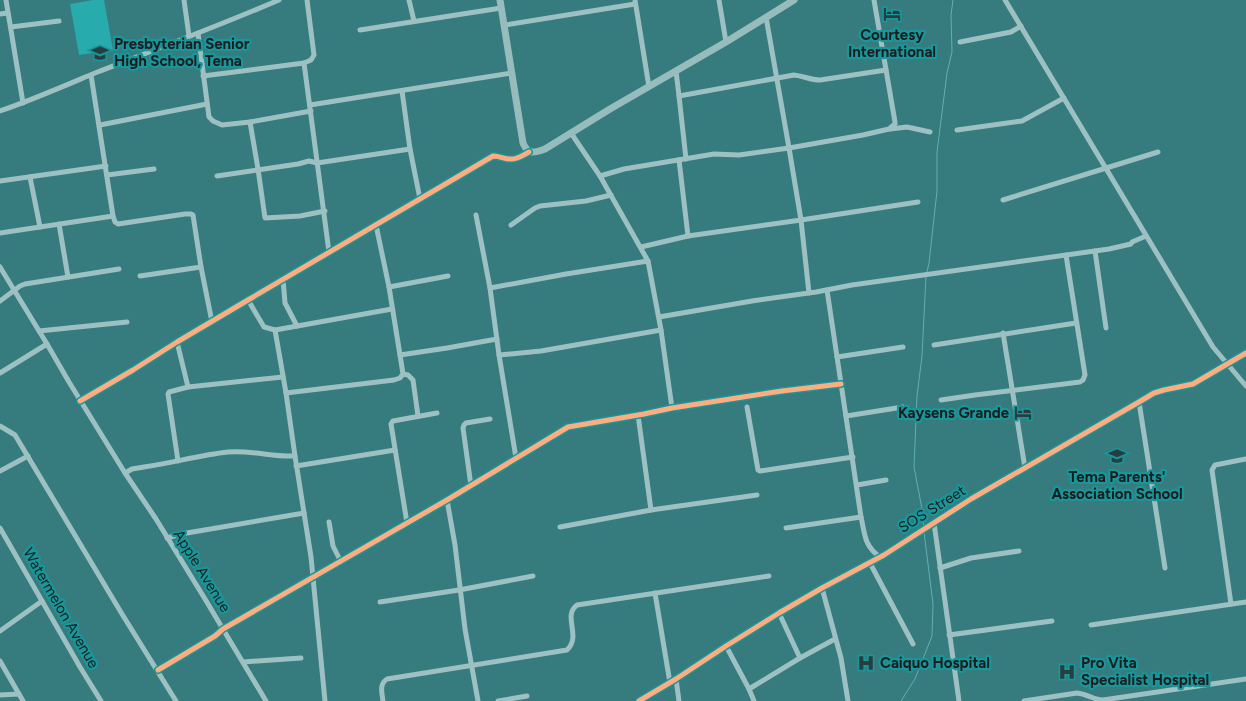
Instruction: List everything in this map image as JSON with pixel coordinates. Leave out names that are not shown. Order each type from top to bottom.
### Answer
[{"type":"street","points":[[6,0],[23,103]]},
{"type":"street","points":[[184,0],[189,36]]},
{"type":"street","points":[[0,111],[279,0]]},
{"type":"street","points":[[204,76],[304,63],[311,60],[314,55],[307,0]]},
{"type":"street","points":[[409,0],[414,21]]},
{"type":"street","points":[[719,0],[726,42]]},
{"type":"street","points":[[80,401],[493,156],[517,159],[529,152],[545,149],[794,0]]},
{"type":"street","points":[[875,0],[895,122],[889,129]]},
{"type":"street","points":[[1005,0],[1213,346],[1246,386]]},
{"type":"street","points":[[505,25],[635,2],[649,86]]},
{"type":"street","points":[[360,30],[501,4],[523,143],[529,152]]},
{"type":"street","points":[[0,14],[8,13]]},
{"type":"street","points":[[766,17],[801,220],[809,293]]},
{"type":"street","points":[[11,27],[59,21]]},
{"type":"street","points":[[960,42],[1010,32],[1021,26]]},
{"type":"street","points":[[198,33],[209,117],[212,121],[222,125],[250,122],[310,108],[511,73]]},
{"type":"street","points":[[304,63],[329,252]]},
{"type":"street","points":[[679,96],[794,75],[811,80],[820,80],[886,70]]},
{"type":"street","points":[[676,71],[686,159]]},
{"type":"street","points":[[91,75],[115,222],[118,224],[172,215],[191,214],[193,216],[212,322]]},
{"type":"street","points":[[402,91],[410,149],[420,199]]},
{"type":"street","points":[[956,130],[1022,121],[1064,98]]},
{"type":"street","points":[[100,125],[207,104]]},
{"type":"street","points":[[250,122],[265,218],[325,212]]},
{"type":"street","points":[[600,176],[714,154],[739,155],[789,148],[889,129],[907,127],[930,132]]},
{"type":"street","points":[[571,133],[600,176],[648,261],[661,330],[672,408]]},
{"type":"street","points":[[217,176],[308,161],[317,163],[410,149]]},
{"type":"street","points":[[1003,200],[1158,152]]},
{"type":"street","points":[[679,160],[688,236]]},
{"type":"street","points":[[0,182],[106,166]]},
{"type":"street","points":[[107,175],[154,169]]},
{"type":"street","points":[[30,177],[40,227]]},
{"type":"street","points":[[511,224],[540,206],[586,201],[611,195]]},
{"type":"street","points":[[641,247],[688,236],[918,202]]},
{"type":"street","points":[[476,215],[490,288],[496,339],[516,458]]},
{"type":"street","points":[[0,233],[113,216]]},
{"type":"street","points":[[59,224],[68,277]]},
{"type":"street","points":[[376,225],[389,287],[403,374]]},
{"type":"street","points":[[658,317],[852,285],[1095,251],[1132,244],[1132,242],[1146,236]]},
{"type":"street","points":[[1095,251],[1106,328]]},
{"type":"street","points":[[941,400],[975,394],[1080,382],[1083,380],[1085,376],[1066,255]]},
{"type":"street","points":[[490,288],[648,261]]},
{"type":"street","name":"Apple Avenue","points":[[0,267],[80,401],[168,538],[266,701]]},
{"type":"street","points":[[140,276],[201,267]]},
{"type":"street","points":[[0,300],[25,284],[119,269]]},
{"type":"street","points":[[389,287],[448,276]]},
{"type":"street","points":[[283,280],[285,303],[297,326]]},
{"type":"street","points":[[827,290],[861,517],[868,545],[880,557]]},
{"type":"street","points":[[248,300],[264,327],[275,330],[392,310]]},
{"type":"street","points":[[39,331],[127,322]]},
{"type":"street","points":[[934,345],[1076,323]]},
{"type":"street","points":[[275,330],[311,557],[325,701]]},
{"type":"street","points":[[499,355],[541,351],[661,330]]},
{"type":"street","points":[[1003,333],[1025,468]]},
{"type":"street","points":[[400,354],[496,339]]},
{"type":"street","points":[[177,342],[188,387]]},
{"type":"street","points":[[0,373],[47,344]]},
{"type":"street","points":[[837,357],[903,347]]},
{"type":"street","name":"SOS Street","points":[[639,701],[779,613],[870,563],[934,522],[1139,402],[1164,390],[1193,384],[1246,353]]},
{"type":"street","points":[[286,393],[394,380],[400,378],[403,374]]},
{"type":"street","points":[[403,374],[408,375],[413,380],[418,416]]},
{"type":"street","points":[[178,461],[169,392],[188,387],[283,377]]},
{"type":"street","points":[[158,670],[215,636],[223,629],[471,486],[568,427],[672,408],[841,384]]},
{"type":"street","points":[[1139,402],[1165,568]]},
{"type":"street","points":[[747,407],[758,470],[760,471],[853,457]]},
{"type":"street","points":[[846,416],[904,407]]},
{"type":"street","points":[[407,523],[391,424],[393,421],[437,413]]},
{"type":"street","points":[[638,415],[651,510]]},
{"type":"street","points":[[471,486],[463,428],[466,423],[490,419]]},
{"type":"street","points":[[0,426],[16,435],[176,701]]},
{"type":"street","points":[[296,466],[395,450]]},
{"type":"street","points":[[125,473],[132,470],[228,452],[294,456]]},
{"type":"street","points":[[0,471],[28,456]]},
{"type":"street","points":[[1231,604],[1212,470],[1215,465],[1246,459]]},
{"type":"street","points":[[857,485],[886,480]]},
{"type":"street","points":[[560,527],[651,510],[757,496]]},
{"type":"street","points":[[447,500],[464,629],[478,701]]},
{"type":"street","points":[[168,538],[304,513]]},
{"type":"street","points":[[786,528],[861,517]]},
{"type":"street","points":[[329,522],[334,546],[341,562]]},
{"type":"street","points":[[934,522],[960,701]]},
{"type":"street","name":"Watermelon Avenue","points":[[0,528],[101,701]]},
{"type":"street","points":[[940,568],[972,558],[1019,551]]},
{"type":"street","points":[[870,563],[912,644]]},
{"type":"street","points":[[380,602],[534,576]]},
{"type":"street","points":[[383,701],[382,686],[383,682],[387,679],[567,650],[572,645],[573,640],[571,612],[577,605],[769,576]]},
{"type":"street","points":[[822,588],[841,658],[848,701]]},
{"type":"street","points":[[655,593],[670,682]]},
{"type":"street","points":[[0,631],[42,601]]},
{"type":"street","points":[[1091,625],[1246,602]]},
{"type":"street","points":[[779,613],[800,658]]},
{"type":"street","points":[[949,635],[1052,621]]},
{"type":"street","points":[[750,689],[835,639]]},
{"type":"street","points":[[726,646],[750,689],[754,701]]},
{"type":"street","points":[[243,662],[301,658]]},
{"type":"street","points":[[0,661],[23,701]]},
{"type":"street","points":[[676,679],[679,701]]},
{"type":"street","points":[[1024,701],[1067,694],[1083,694],[1103,700],[1246,679]]},
{"type":"street","points":[[0,695],[18,694]]},
{"type":"street","points":[[1083,694],[1084,701]]},
{"type":"street","points":[[498,701],[527,696]]},
{"type":"shaded area","points":[[104,0],[113,50],[79,55],[70,4]]},
{"type":"waterway","points":[[927,272],[937,191],[937,152],[947,73],[952,52],[951,15],[953,0]]},
{"type":"waterway","points":[[924,528],[914,467],[926,276]]},
{"type":"waterway","points":[[901,701],[915,679],[932,636],[933,604],[924,532]]},
{"type":"cycle path","points":[[80,401],[493,156],[513,159],[529,152]]},
{"type":"cycle path","points":[[639,701],[779,613],[884,555],[971,499],[1154,393],[1193,384],[1246,353]]},
{"type":"cycle path","points":[[158,670],[215,636],[223,629],[447,500],[568,427],[672,408],[841,384]]},
{"type":"place","name":"Courtesy International","points":[[892,14]]},
{"type":"place","name":"Presbyterian Senior High School, Tema","points":[[100,53]]},
{"type":"place","name":"Kaysens Grande","points":[[1023,413]]},
{"type":"place","name":"Tema Parents' Association School","points":[[1117,456]]},
{"type":"place","name":"Caiquo Hospital","points":[[866,663]]},
{"type":"place","name":"Pro Vita Specialist Hospital","points":[[1067,672]]}]
